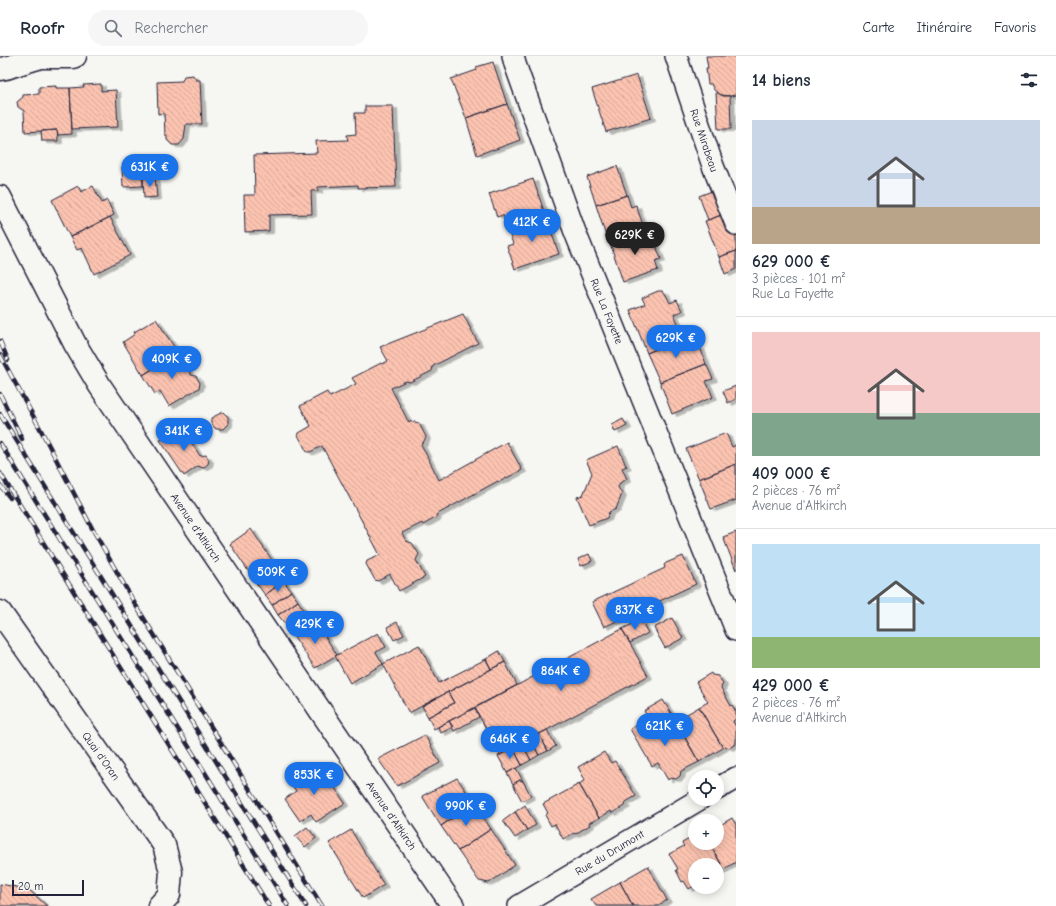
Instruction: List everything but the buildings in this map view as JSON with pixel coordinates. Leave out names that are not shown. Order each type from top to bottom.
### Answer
[{"type":"main road","points":[[10,66],[41,57],[75,56]]},
{"type":"main road","name":"Avenue d'Altkirch","points":[[0,197],[75,344],[100,386],[453,906]]},
{"type":"main road","name":"Quai d'Oran","points":[[0,612],[164,845],[171,872],[169,895],[159,906]]},
{"type":"street","name":"Rue La Fayette","points":[[513,56],[575,232],[736,630]]},
{"type":"street","name":"Rue Mirabeau","points":[[676,56],[713,166],[736,224]]},
{"type":"street","points":[[724,785],[736,778]]},
{"type":"street","name":"Rue du Drumont","points":[[519,906],[688,806]]},
{"type":"railway","points":[[0,341],[8,360]]},
{"type":"railway","points":[[0,355],[92,528],[135,604],[322,906]]},
{"type":"railway","points":[[0,394],[22,439]]},
{"type":"railway","points":[[0,414],[306,906]]},
{"type":"railway","points":[[0,443],[288,906]]},
{"type":"railway","points":[[0,473],[269,906]]},
{"type":"railway","points":[[0,485],[10,498]]}]
